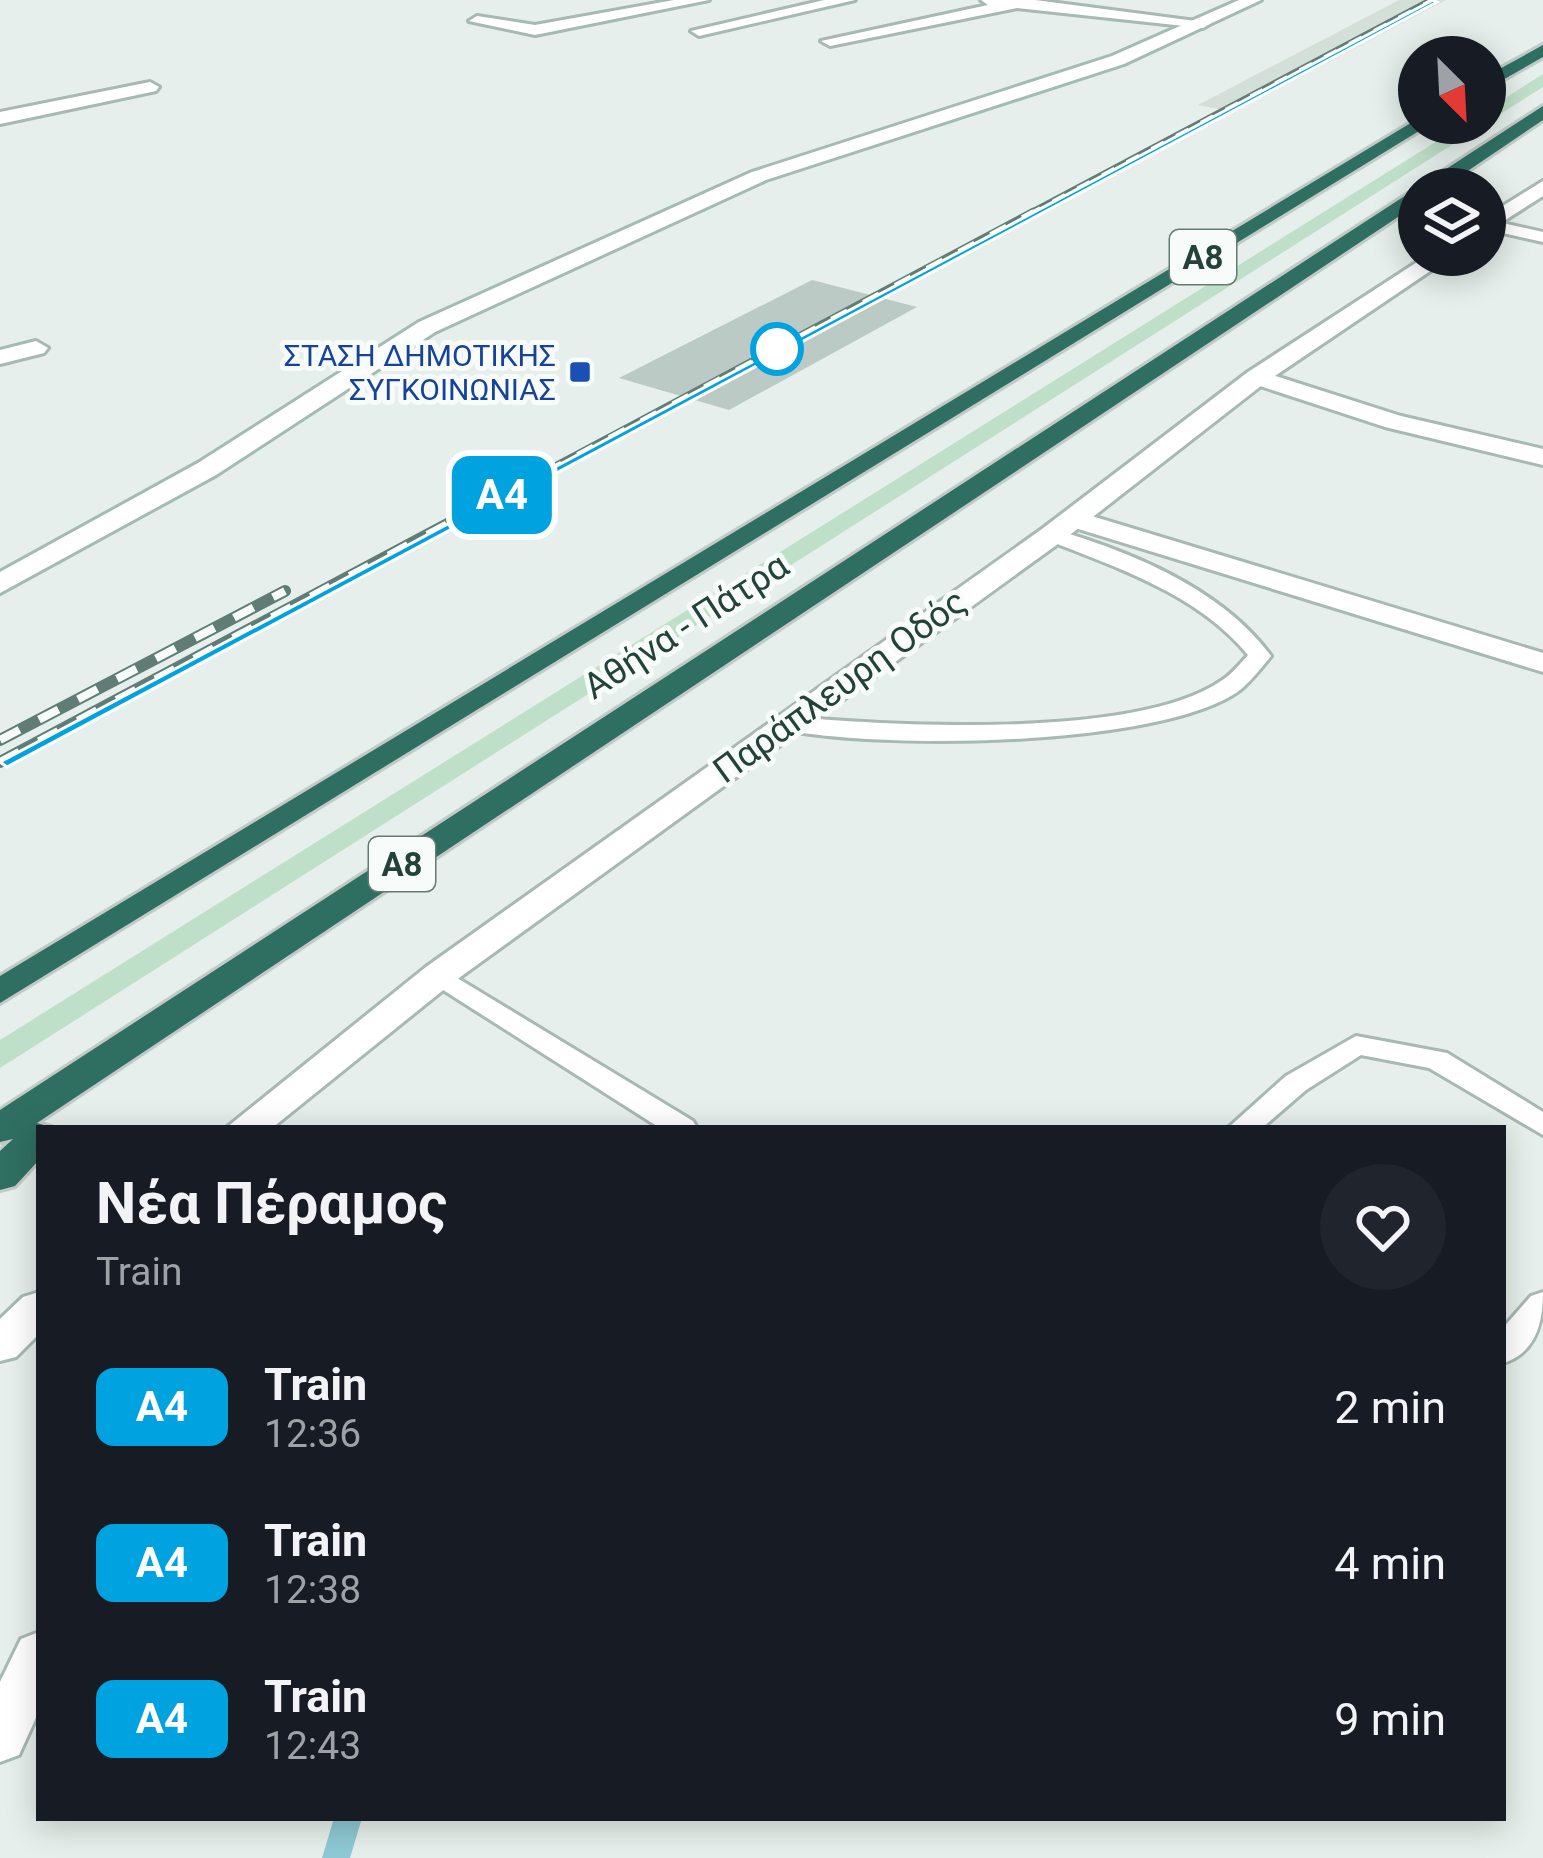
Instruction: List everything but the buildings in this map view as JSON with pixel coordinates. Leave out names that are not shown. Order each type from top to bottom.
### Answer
[{"type":"highway","points":[[1506,72],[1543,50]]},
{"type":"highway","points":[[1459,168],[1543,112]]},
{"type":"highway","name":"Αθήνα - Πάτρα","points":[[0,992],[1398,138]]},
{"type":"highway","name":"Αθήνα - Πάτρα","points":[[0,1129],[1398,208]]},
{"type":"highway","points":[[0,981],[47,964]]},
{"type":"highway","points":[[50,1125],[134,1041]]},
{"type":"highway","points":[[0,1176],[36,1139]]},
{"type":"street","points":[[477,21],[535,30],[701,0]]},
{"type":"street","points":[[699,32],[848,0]]},
{"type":"street","points":[[989,0],[1203,23]]},
{"type":"street","points":[[0,584],[207,469],[427,327],[758,176],[1064,79],[1253,0]]},
{"type":"street","points":[[830,41],[1011,5]]},
{"type":"street","points":[[0,118],[149,87]]},
{"type":"street","points":[[0,95],[27,113]]},
{"type":"street","points":[[1506,213],[1543,187]]},
{"type":"street","name":"Παράπλευρη Οδός","points":[[250,1125],[439,975],[1062,526],[1258,377],[1411,276]]},
{"type":"street","points":[[0,357],[36,348]]},
{"type":"street","points":[[1258,377],[1394,422],[1543,457]]},
{"type":"street","points":[[1062,526],[1543,663]]},
{"type":"street","points":[[0,1345],[36,1311]]},
{"type":"street","points":[[0,1739],[36,1661]]},
{"type":"lane","points":[[1506,230],[1543,238]]},
{"type":"lane","points":[[784,723],[872,734],[950,735],[1120,719],[1190,708],[1250,675],[1259,656],[1243,629],[1062,526]]},
{"type":"lane","points":[[439,975],[677,1125]]},
{"type":"lane","points":[[1247,1125],[1296,1083],[1356,1045],[1437,1060],[1543,1125]]},
{"type":"lane","points":[[1506,1347],[1543,1304]]},
{"type":"shaded area","points":[[1399,0],[1446,0],[1234,112],[1198,105]]},
{"type":"green space","points":[[1543,74],[1543,87],[1506,111],[1506,98]]},
{"type":"green space","points":[[1432,144],[1453,144],[1416,168],[1398,168],[1398,179],[0,1068],[0,1040]]},
{"type":"waterway","points":[[336,1858],[347,1821]]},
{"type":"railway","points":[[1028,215],[1433,0]]},
{"type":"railway","points":[[514,489],[1034,212]]},
{"type":"railway","points":[[0,762],[519,486]]},
{"type":"railway","points":[[0,740],[285,591]]},
{"type":"train","name":"A4","points":[[0,762],[1433,0]]},
{"type":"place","name":"ΣΤΑΣΗ ΔΗΜΟΤΙΚΗΣ ΣΥΓΚΟΙΝΩΝΙΑΣ","points":[[580,372]]}]
